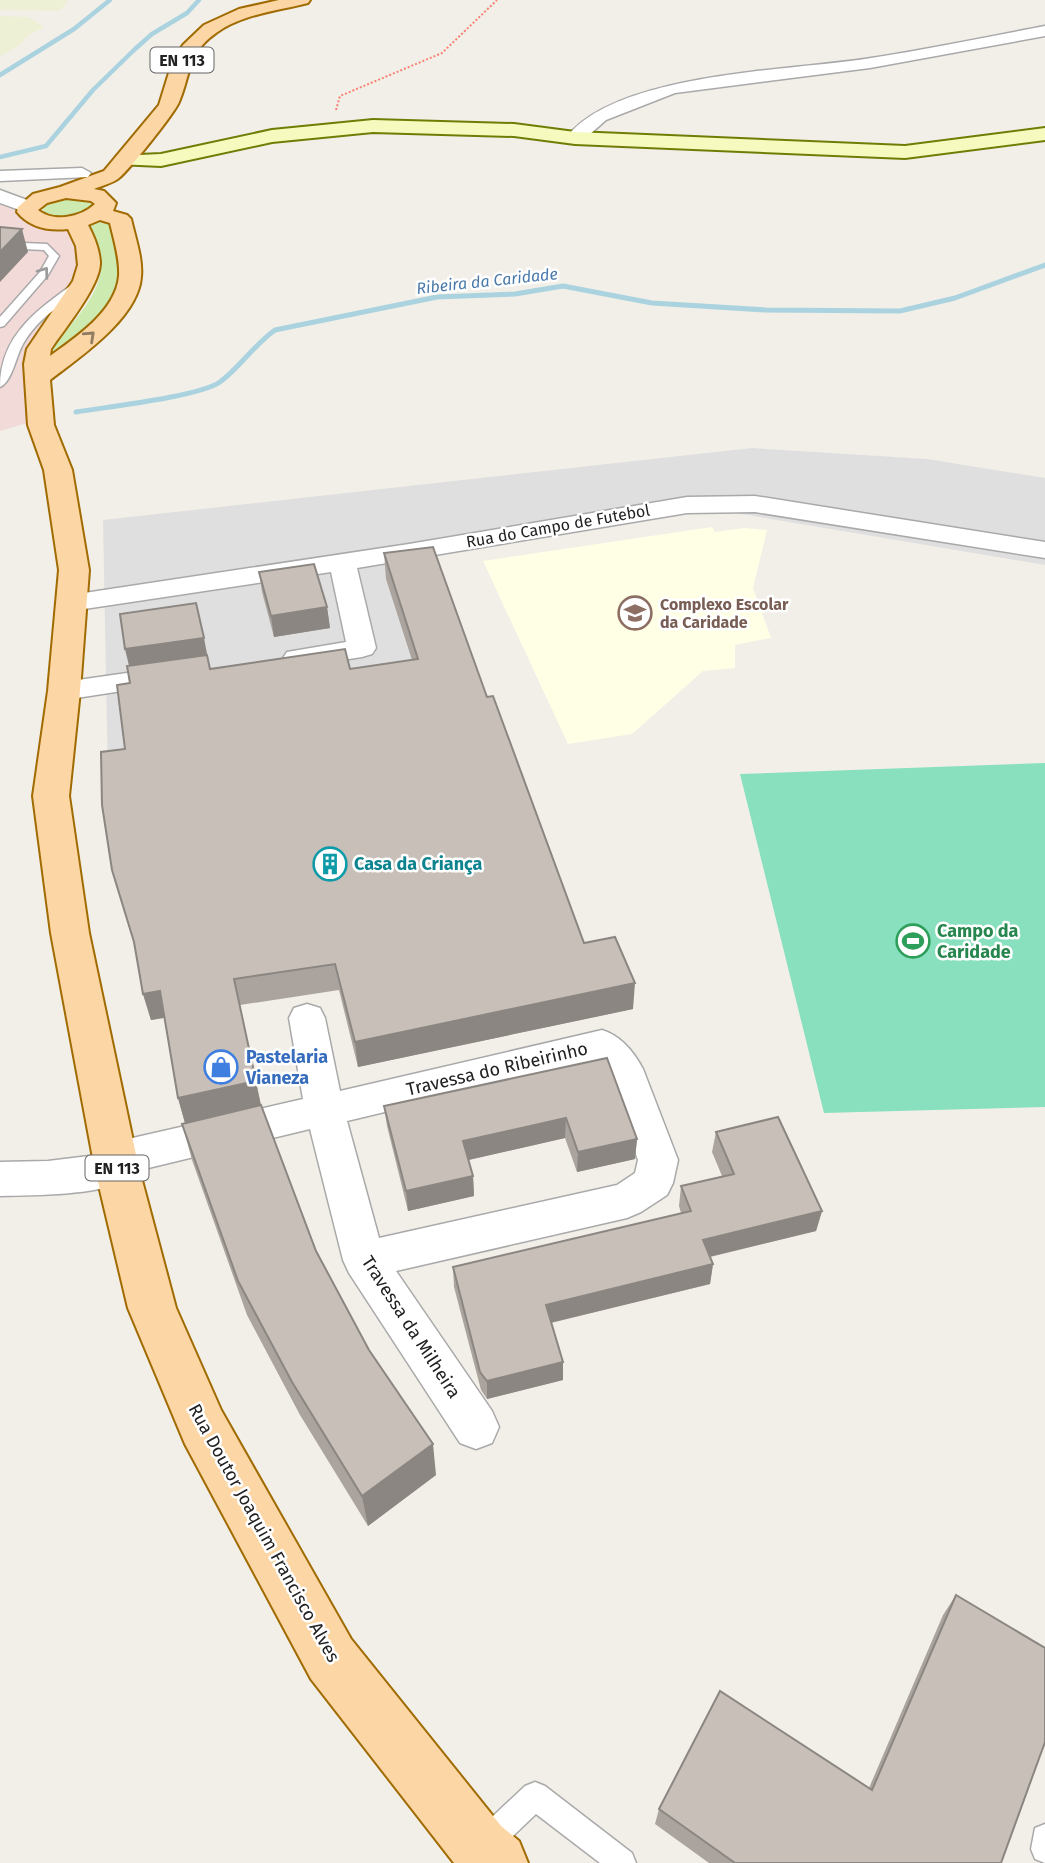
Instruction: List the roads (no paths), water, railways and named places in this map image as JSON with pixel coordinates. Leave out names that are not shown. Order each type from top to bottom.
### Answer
[{"type":"main road","name":"EN 113","points":[[101,206],[109,177],[168,106],[181,63],[209,29],[245,12],[302,0]]},
{"type":"main road","name":"EN 113","points":[[28,207],[109,177]]},
{"type":"main road","points":[[18,381],[75,350],[105,322],[131,279],[120,219],[88,193],[58,194]]},
{"type":"main road","points":[[28,207],[31,217],[39,220],[75,221],[101,206]]},
{"type":"main road","points":[[75,221],[89,256],[84,281]]},
{"type":"main road","name":"Rua Doutor Joaquim Francisco Alves","points":[[84,281],[18,381],[41,425],[58,470],[70,534],[74,570],[64,691],[51,796],[70,933],[116,1164],[152,1308],[203,1427],[331,1659],[489,1855]]},
{"type":"street","points":[[575,138],[600,116],[672,88],[870,63],[1045,30]]},
{"type":"street","points":[[124,160],[161,160],[272,136],[373,126],[514,130],[575,138],[905,152],[931,152],[984,140],[1045,134]]},
{"type":"street","points":[[0,176],[82,173]]},
{"type":"street","points":[[1,197],[58,194]]},
{"type":"street","points":[[1,197],[28,207]]},
{"type":"street","name":"Rua do Campo de Futebol","points":[[71,603],[687,505],[768,506],[1045,550]]},
{"type":"street","points":[[267,662],[362,648],[342,562]]},
{"type":"street","points":[[64,691],[200,672]]},
{"type":"street","name":"Travessa da Milheira","points":[[307,1018],[324,1109],[364,1260],[476,1427]]},
{"type":"street","name":"Travessa do Ribeirinho","points":[[0,1179],[48,1178],[116,1164],[324,1109],[602,1045],[624,1069],[658,1160],[653,1183],[627,1200],[364,1260]]},
{"type":"lane","points":[[0,235],[32,239],[47,247],[54,256],[44,273],[0,324]]},
{"type":"lane","points":[[0,245],[47,247]]},
{"type":"lane","points":[[18,381],[15,348],[31,321],[84,281]]},
{"type":"lane","points":[[489,1855],[535,1796],[622,1863]]},
{"type":"lane","points":[[1045,1838],[1045,1849]]},
{"type":"waterway","points":[[0,75],[74,29],[110,0]]},
{"type":"waterway","points":[[0,157],[46,146],[93,90],[134,50],[152,34],[187,13],[199,0]]},
{"type":"waterway","name":"Ribeira da Caridade","points":[[76,412],[173,397],[209,387],[227,377],[275,330],[437,297],[515,294],[563,286],[652,303],[766,310],[900,311],[955,298],[1045,265]]},
{"type":"place","name":"Complexo Escolar da Caridade","points":[[635,613]]},
{"type":"place","name":"Casa da Criança","points":[[330,864]]},
{"type":"place","name":"Campo da Caridade","points":[[913,941]]},
{"type":"place","name":"Pastelaria Vianeza","points":[[221,1067]]}]
